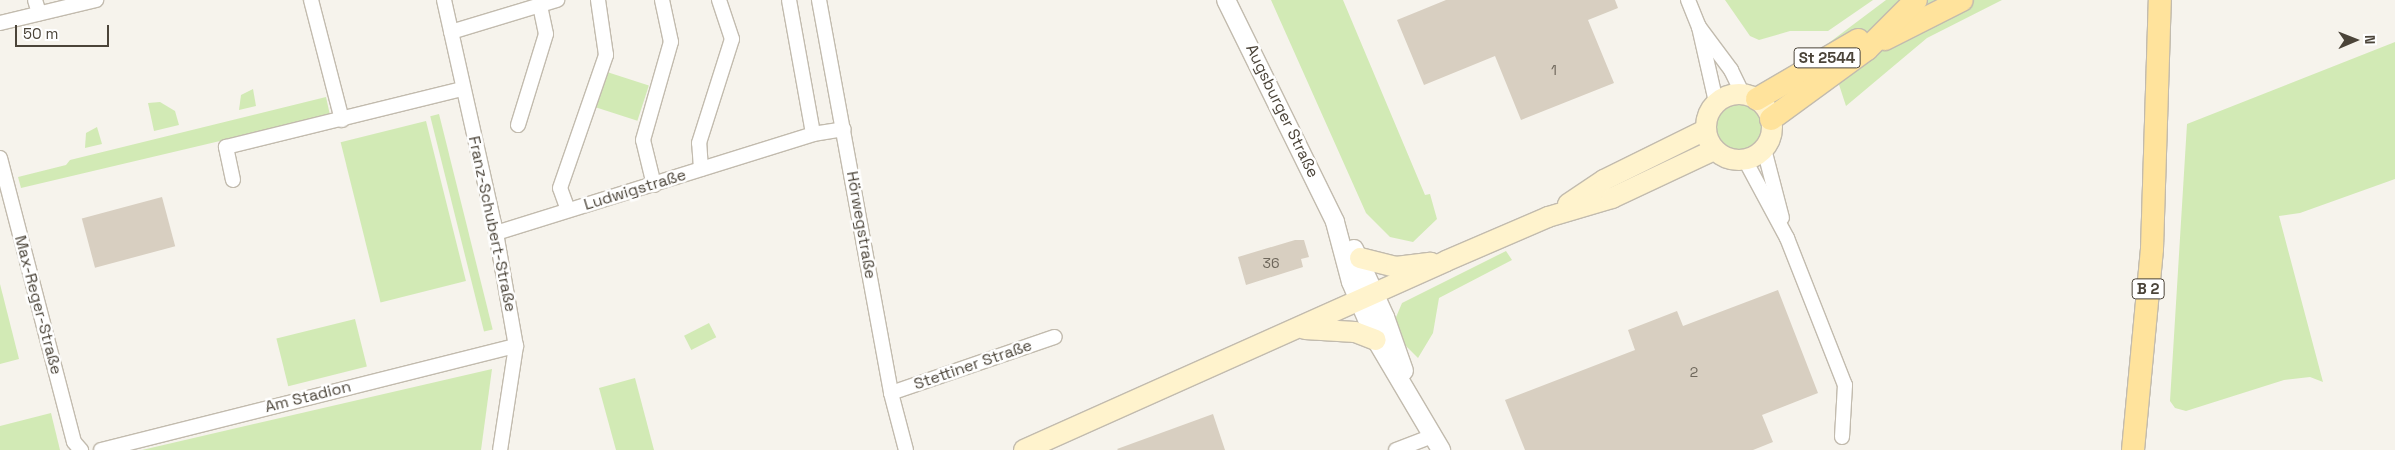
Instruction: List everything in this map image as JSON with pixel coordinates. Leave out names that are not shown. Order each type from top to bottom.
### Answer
[{"type":"main road","name":"St 2544","points":[[1772,119],[1867,49],[1916,0]]},
{"type":"main road","points":[[1867,49],[1962,0]]},
{"type":"main road","points":[[2152,0],[2152,10],[2160,22]]},
{"type":"main road","name":"B 2","points":[[2133,450],[2152,249],[2160,0]]},
{"type":"main road","name":"St 2544","points":[[1716,102],[1749,96],[1898,17]]},
{"type":"main road","points":[[1716,102],[1709,111],[1705,130],[1714,150],[1729,159],[1745,160],[1764,149],[1770,139],[1772,119],[1749,96]]},
{"type":"main road","points":[[1548,217],[1604,180],[1705,130]]},
{"type":"main road","points":[[1024,450],[1301,329],[1446,261],[1548,217],[1612,198],[1714,150]]},
{"type":"main road","points":[[1360,258],[1396,267],[1446,261]]},
{"type":"main road","points":[[1301,329],[1355,332],[1376,340]]},
{"type":"street","points":[[0,24],[37,7],[96,0]]},
{"type":"street","points":[[311,0],[342,120]]},
{"type":"street","name":"Franz-Schubert-Straße","points":[[444,0],[496,233],[516,346],[500,450]]},
{"type":"street","points":[[451,32],[557,0]]},
{"type":"street","name":"Ludwigstraße","points":[[568,210],[560,188],[606,55],[598,0]]},
{"type":"street","points":[[654,185],[643,140],[671,42],[662,0]]},
{"type":"street","name":"Ludwigstraße","points":[[701,169],[698,148],[732,40],[720,0]]},
{"type":"street","points":[[789,0],[813,134]]},
{"type":"street","name":"Hörwegstraße","points":[[819,0],[844,128],[891,393],[906,450]]},
{"type":"street","name":"Augsburger Straße","points":[[1226,0],[1335,222],[1368,298]]},
{"type":"street","points":[[1688,0],[1699,27],[1716,102]]},
{"type":"street","points":[[518,125],[546,34],[540,6]]},
{"type":"street","points":[[1699,27],[1749,96]]},
{"type":"street","points":[[233,180],[226,147],[463,89]]},
{"type":"street","name":"Ludwigstraße","points":[[496,233],[813,134],[844,128]]},
{"type":"street","points":[[1764,149],[1787,238]]},
{"type":"street","name":"Max-Reger-Straße","points":[[0,158],[74,442],[80,450]]},
{"type":"street","points":[[1745,160],[1787,238],[1845,385],[1842,437]]},
{"type":"street","name":"Augsburger Straße","points":[[1335,222],[1360,258],[1368,298]]},
{"type":"street","points":[[1368,298],[1376,340],[1413,398]]},
{"type":"street","points":[[1368,298],[1413,398],[1437,443],[1396,450]]},
{"type":"street","name":"Stettiner Straße","points":[[891,393],[1056,337]]},
{"type":"street","name":"Am Stadion","points":[[100,450],[516,346]]},
{"type":"green space","points":[[1271,0],[1343,0],[1425,195],[1430,194],[1437,219],[1413,242],[1390,237],[1366,213]]},
{"type":"green space","points":[[1725,0],[1873,0],[1828,31],[1790,31],[1759,40],[1750,36]]},
{"type":"green space","points":[[1886,0],[2002,0],[1927,38],[1846,106],[1826,45]]},
{"type":"green space","points":[[2395,42],[2395,179],[2300,213],[2279,216],[2323,382],[2310,377],[2284,380],[2186,411],[2175,408],[2170,401],[2187,124]]},
{"type":"green space","points":[[607,72],[649,86],[637,121],[596,107]]},
{"type":"green space","points":[[253,89],[256,106],[239,110],[241,95]]},
{"type":"green space","points":[[326,97],[330,115],[21,188],[18,177],[66,165],[70,160]]},
{"type":"green space","points":[[160,102],[175,111],[179,125],[154,131],[148,103]]},
{"type":"green space","points":[[1744,102],[1757,109],[1763,117],[1763,137],[1757,145],[1749,151],[1734,152],[1721,145],[1715,137],[1714,122],[1721,109],[1729,103]]},
{"type":"green space","points":[[439,114],[493,329],[484,332],[430,116]]},
{"type":"green space","points":[[426,121],[466,281],[381,302],[341,142]]},
{"type":"green space","points":[[97,127],[102,144],[85,148],[86,133]]},
{"type":"green space","points":[[1506,251],[1512,260],[1439,298],[1433,333],[1418,358],[1402,342],[1394,322],[1402,303]]},
{"type":"green space","points":[[0,284],[19,359],[0,364]]},
{"type":"green space","points":[[355,319],[367,367],[288,386],[276,339]]},
{"type":"green space","points":[[709,323],[716,337],[691,350],[684,336]]},
{"type":"green space","points":[[492,369],[481,450],[142,450]]},
{"type":"green space","points":[[635,378],[654,450],[616,450],[599,388]]},
{"type":"green space","points":[[51,413],[60,450],[0,450],[0,426]]},
{"type":"building","points":[[1446,0],[1615,0],[1618,8],[1588,20],[1614,83],[1521,120],[1495,56],[1424,85],[1397,20]]},
{"type":"building","points":[[162,197],[175,246],[95,268],[82,218]]},
{"type":"building","points":[[1295,240],[1304,240],[1309,257],[1301,259],[1303,267],[1246,285],[1238,257]]},
{"type":"building","points":[[1778,290],[1818,393],[1762,415],[1773,442],[1753,450],[1525,450],[1505,400],[1635,350],[1628,330],[1677,311],[1683,326]]},
{"type":"building","points":[[1213,414],[1225,450],[1117,449]]}]
